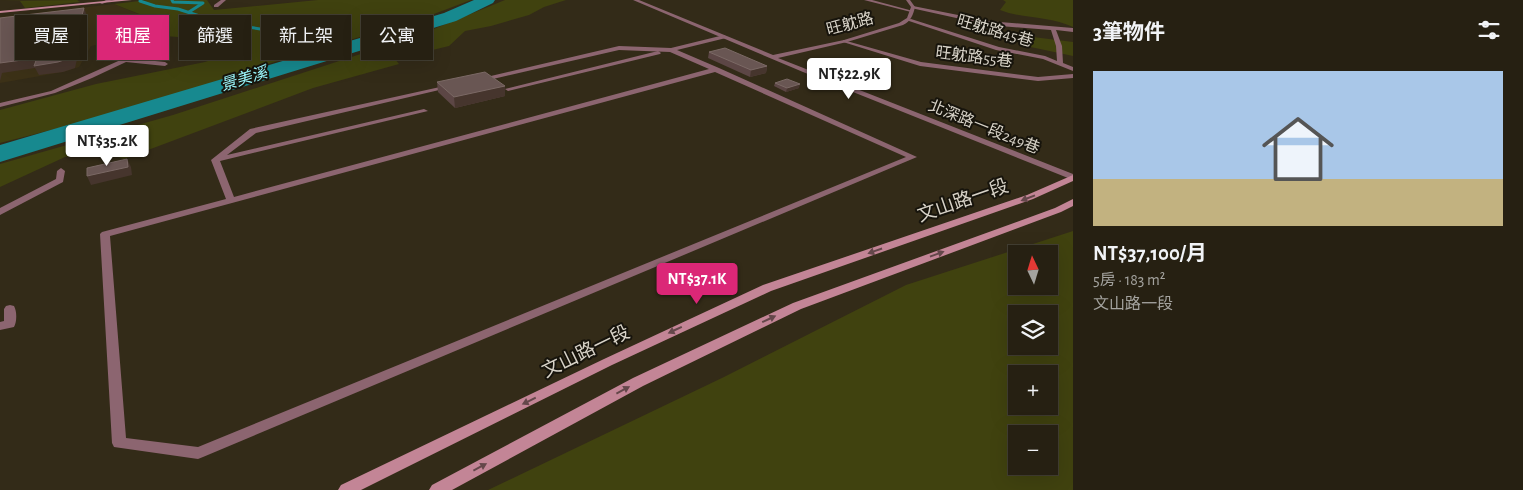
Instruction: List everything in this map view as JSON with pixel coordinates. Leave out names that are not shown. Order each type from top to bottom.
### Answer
[{"type":"main road","points":[[0,12],[130,0]]},
{"type":"main road","name":"文山路一段","points":[[346,490],[608,362],[767,288],[1030,197],[1073,178]]},
{"type":"main road","points":[[437,490],[638,382],[797,306],[1058,210],[1073,202]]},
{"type":"street","points":[[102,3],[110,0]]},
{"type":"street","points":[[216,6],[224,0]]},
{"type":"street","name":"北深路一段249巷","points":[[635,0],[1073,178]]},
{"type":"street","points":[[866,0],[988,23],[1073,30]]},
{"type":"street","points":[[908,0],[912,9],[912,15],[909,20]]},
{"type":"street","name":"旺躭路","points":[[774,57],[845,41],[902,24],[909,20]]},
{"type":"street","name":"旺躭路45巷","points":[[909,20],[998,49],[1060,63],[1073,68]]},
{"type":"street","points":[[1054,29],[1059,46],[1060,63]]},
{"type":"street","points":[[508,89],[724,37]]},
{"type":"street","name":"旺躭路55巷","points":[[845,41],[920,64],[1038,79],[1073,76]]},
{"type":"street","points":[[475,81],[619,48],[671,50],[717,69],[913,157],[198,453],[119,443],[105,234],[717,69]]},
{"type":"street","points":[[0,104],[53,92],[125,60],[165,64]]},
{"type":"street","points":[[215,160],[253,131],[456,85]]},
{"type":"street","points":[[215,160],[424,111]]},
{"type":"street","points":[[215,160],[231,201]]},
{"type":"street","points":[[0,212],[60,180],[60,171]]},
{"type":"street","points":[[0,326],[10,324],[10,309]]},
{"type":"shaded area","points":[[77,0],[80,2],[25,8],[20,1],[0,1]]},
{"type":"shaded area","points":[[148,0],[207,0],[214,10],[318,0],[471,0],[431,15],[361,15],[361,37],[351,40],[351,15],[261,15],[261,60],[281,60],[137,108],[0,143],[0,110],[96,84],[211,60],[251,60],[251,15],[179,15],[179,37],[169,36],[169,15],[142,15],[114,4]]},
{"type":"shaded area","points":[[505,0],[566,0],[544,7],[529,15],[465,31],[449,46],[433,50],[433,29]]},
{"type":"shaded area","points":[[1003,0],[1073,0],[1073,27],[1064,23],[1000,10],[1006,2]]},
{"type":"shaded area","points":[[114,4],[141,15],[97,15],[97,45],[91,46],[87,53],[87,15],[18,15]]},
{"type":"shaded area","points":[[15,15],[15,60],[83,60],[79,67],[63,72],[0,83],[0,17]]},
{"type":"shaded area","points":[[1025,36],[1073,42],[1073,56],[1026,46]]},
{"type":"shaded area","points":[[361,54],[361,60],[396,60],[399,64],[313,88],[124,159],[103,152],[65,157],[0,187],[0,164],[173,115],[342,60],[351,60],[351,57]]},
{"type":"shaded area","points":[[1073,231],[1073,490],[488,490],[724,377],[906,285],[1008,252],[1008,295],[1058,295],[1058,245],[1030,245]]},
{"type":"building","points":[[84,8],[82,15],[25,15]]},
{"type":"building","points":[[15,16],[15,60],[22,60],[0,63],[0,18]]},
{"type":"building","points":[[725,48],[767,66],[751,70],[709,52]]},
{"type":"building","points":[[36,60],[64,60],[58,62],[34,66]]},
{"type":"building","points":[[485,72],[505,86],[454,97],[437,82]]},
{"type":"building","points":[[787,79],[800,84],[787,88],[775,83]]},
{"type":"building","points":[[127,159],[128,167],[87,176],[87,168]]},
{"type":"waterway","points":[[172,0],[173,2],[203,3],[189,12]]},
{"type":"waterway","name":"景美溪","points":[[0,154],[450,17],[487,0]]},
{"type":"waterway","points":[[140,1],[155,6],[178,9],[218,22],[261,29]]}]
